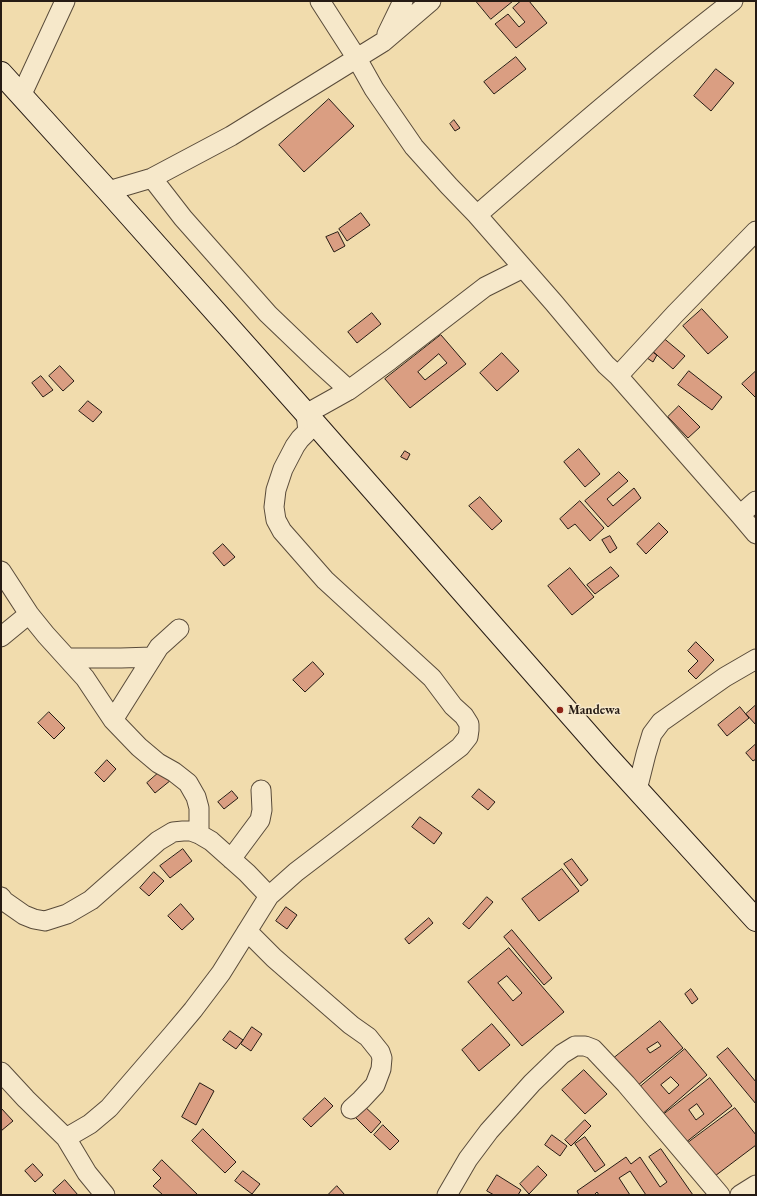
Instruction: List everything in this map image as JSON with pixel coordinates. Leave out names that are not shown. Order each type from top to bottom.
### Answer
[{"type":"main road","points":[[1,73],[306,414],[605,754],[756,920]]},
{"type":"street","points":[[21,96],[64,1]]},
{"type":"street","points":[[320,1],[356,57],[374,89],[414,147],[554,303],[606,365],[618,376],[756,534]]},
{"type":"street","points":[[383,42],[403,1]]},
{"type":"street","points":[[108,191],[152,178],[231,136],[323,80],[356,57],[383,42],[431,1]]},
{"type":"street","points":[[477,216],[571,133],[678,44],[733,1]]},
{"type":"street","points":[[152,178],[183,218],[268,314],[349,390]]},
{"type":"street","points":[[618,376],[708,279],[756,231]]},
{"type":"street","points":[[66,1138],[90,1124],[109,1108],[198,1004],[221,973],[269,896],[296,872],[460,747],[468,737],[469,724],[432,678],[325,580],[282,531],[276,520],[274,507],[276,490],[283,469],[295,446],[308,431],[306,414],[349,390],[485,287],[523,268]]},
{"type":"street","points":[[740,515],[756,501]]},
{"type":"street","points":[[1,571],[29,614],[85,678],[113,720],[139,747],[188,783],[196,797],[199,808],[199,834]]},
{"type":"street","points":[[1,637],[29,614]]},
{"type":"street","points":[[113,720],[152,656],[159,647],[179,629]]},
{"type":"street","points":[[68,658],[121,658],[152,656]]},
{"type":"street","points":[[638,790],[652,734],[661,722],[725,677],[756,659]]},
{"type":"street","points":[[230,859],[260,820],[262,810],[261,790]]},
{"type":"street","points":[[1,897],[4,901],[24,915],[34,919],[45,921],[67,914],[91,900],[158,841],[173,832],[191,831],[211,841],[247,873],[269,896]]},
{"type":"street","points":[[247,931],[274,958],[351,1025],[368,1037],[380,1052],[382,1058],[381,1069],[375,1085],[350,1109]]},
{"type":"street","points":[[447,1195],[468,1159],[489,1131],[532,1083],[562,1054],[575,1046],[585,1046],[593,1049],[626,1084],[720,1195]]},
{"type":"street","points":[[1,1072],[66,1138],[87,1173],[105,1195]]},
{"type":"street","points":[[740,1195],[756,1185]]},
{"type":"building","points":[[476,1],[513,1],[491,19]]},
{"type":"building","points":[[521,1],[529,1],[547,23],[516,48],[495,24],[508,14],[519,27],[525,22],[513,8]]},
{"type":"building","points":[[516,57],[526,69],[494,94],[484,82]]},
{"type":"building","points":[[716,69],[734,83],[711,111],[694,96]]},
{"type":"building","points":[[329,99],[354,126],[304,172],[279,145]]},
{"type":"building","points":[[454,120],[460,128],[455,131],[450,124]]},
{"type":"building","points":[[361,213],[370,225],[347,241],[339,229]]},
{"type":"building","points":[[338,232],[345,246],[334,252],[326,237]]},
{"type":"building","points":[[702,309],[728,337],[708,354],[683,326]]},
{"type":"building","points":[[372,313],[381,324],[357,343],[348,332]]},
{"type":"building","points":[[441,335],[466,364],[410,408],[385,379]],"holes":[[[439,354],[447,363],[425,380],[418,372]]]},
{"type":"building","points":[[661,336],[685,356],[673,369],[650,349]]},
{"type":"building","points":[[651,351],[657,355],[653,362],[647,358]]},
{"type":"building","points":[[502,353],[519,371],[497,391],[480,373]]},
{"type":"building","points":[[60,366],[74,381],[63,391],[49,376]]},
{"type":"building","points":[[689,371],[722,397],[712,410],[678,385]]},
{"type":"building","points":[[756,371],[756,398],[742,384]]},
{"type":"building","points":[[41,376],[53,390],[43,397],[32,383]]},
{"type":"building","points":[[88,401],[102,412],[93,422],[79,411]]},
{"type":"building","points":[[679,406],[700,427],[688,438],[668,417]]},
{"type":"building","points":[[579,449],[600,474],[585,487],[564,462]]},
{"type":"building","points":[[405,451],[410,454],[407,460],[401,457]]},
{"type":"building","points":[[619,472],[628,481],[607,499],[613,506],[634,488],[641,498],[608,527],[585,501]]},
{"type":"building","points":[[480,497],[502,521],[492,530],[469,506]]},
{"type":"building","points":[[580,501],[604,528],[590,541],[575,524],[568,529],[560,519]]},
{"type":"building","points":[[659,523],[668,532],[646,554],[637,544]]},
{"type":"building","points":[[610,536],[617,548],[610,553],[602,540]]},
{"type":"building","points":[[223,544],[235,557],[224,566],[213,553]]},
{"type":"building","points":[[611,567],[619,576],[595,594],[587,585]]},
{"type":"building","points":[[570,568],[594,597],[572,615],[548,586]]},
{"type":"building","points":[[696,642],[714,660],[696,679],[688,671],[698,661],[688,651]]},
{"type":"building","points":[[313,662],[324,674],[305,692],[293,680]]},
{"type":"building","points":[[756,705],[756,725],[746,714]]},
{"type":"building","points":[[740,707],[749,718],[727,736],[718,725]]},
{"type":"building","points":[[49,712],[65,728],[54,739],[38,723]]},
{"type":"building","points":[[756,744],[756,759],[753,761],[746,753]]},
{"type":"building","points":[[107,760],[116,769],[104,782],[95,773]]},
{"type":"building","points":[[163,769],[171,780],[155,793],[147,783]]},
{"type":"building","points":[[479,789],[495,802],[488,810],[472,797]]},
{"type":"building","points":[[232,791],[238,798],[224,809],[218,802]]},
{"type":"building","points":[[420,817],[442,833],[434,844],[412,827]]},
{"type":"building","points":[[183,849],[192,861],[170,878],[160,866]]},
{"type":"building","points":[[572,859],[588,880],[581,886],[564,864]]},
{"type":"building","points":[[562,869],[579,891],[539,921],[522,899]]},
{"type":"building","points":[[154,872],[164,881],[149,896],[140,888]]},
{"type":"building","points":[[487,897],[493,902],[469,929],[463,924]]},
{"type":"building","points":[[181,904],[194,919],[182,930],[168,916]]},
{"type":"building","points":[[286,907],[297,915],[287,929],[276,921]]},
{"type":"building","points":[[429,918],[433,923],[409,944],[405,939]]},
{"type":"building","points":[[512,930],[552,978],[544,985],[504,937]]},
{"type":"building","points":[[509,948],[564,1012],[522,1046],[468,982]],"holes":[[[507,976],[522,993],[513,1001],[498,983]]]},
{"type":"building","points":[[691,989],[698,999],[692,1004],[685,994]]},
{"type":"building","points":[[660,1021],[683,1048],[637,1086],[614,1058]]},
{"type":"building","points":[[492,1024],[510,1045],[479,1071],[462,1050]]},
{"type":"building","points":[[252,1027],[262,1034],[251,1051],[241,1044]]},
{"type":"building","points":[[230,1031],[243,1040],[236,1049],[223,1040]]},
{"type":"building","points":[[658,1042],[661,1046],[650,1053],[647,1049]]},
{"type":"building","points":[[728,1048],[756,1082],[756,1104],[717,1057]]},
{"type":"building","points":[[685,1049],[707,1075],[660,1116],[640,1087]],"holes":[[[671,1077],[679,1085],[669,1094],[661,1085]]]},
{"type":"building","points":[[584,1070],[607,1094],[585,1114],[562,1090]]},
{"type":"building","points":[[710,1078],[732,1106],[685,1143],[663,1115]],"holes":[[[697,1104],[704,1114],[696,1120],[689,1110]]]},
{"type":"building","points":[[200,1083],[214,1091],[196,1125],[182,1117]]},
{"type":"building","points":[[325,1098],[333,1106],[311,1127],[303,1119]]},
{"type":"building","points":[[361,1103],[381,1122],[371,1133],[351,1113]]},
{"type":"building","points":[[1,1108],[13,1121],[1,1131]]},
{"type":"building","points":[[735,1108],[756,1135],[756,1145],[711,1179],[685,1145]]},
{"type":"building","points":[[585,1120],[591,1126],[571,1146],[565,1140]]},
{"type":"building","points":[[383,1125],[399,1141],[390,1150],[374,1135]]},
{"type":"building","points":[[203,1129],[236,1162],[225,1173],[192,1141]]},
{"type":"building","points":[[552,1135],[567,1146],[560,1156],[545,1145]]},
{"type":"building","points":[[585,1137],[605,1165],[595,1172],[575,1144]]},
{"type":"building","points":[[661,1149],[693,1195],[646,1195],[630,1171],[619,1178],[630,1195],[599,1195],[597,1192],[594,1195],[579,1195],[577,1191],[626,1157],[631,1164],[640,1157],[660,1187],[667,1182],[649,1157]]},
{"type":"building","points":[[162,1160],[198,1195],[163,1195],[153,1186],[161,1178],[153,1170]]},
{"type":"building","points":[[33,1164],[43,1175],[35,1182],[25,1171]]},
{"type":"building","points":[[538,1166],[547,1175],[529,1194],[520,1184]]},
{"type":"building","points":[[243,1171],[260,1184],[252,1194],[235,1181]]},
{"type":"building","points":[[497,1175],[521,1190],[518,1195],[494,1195],[487,1191]]},
{"type":"building","points":[[65,1180],[78,1195],[57,1195],[53,1191]]},
{"type":"building","points":[[337,1186],[345,1195],[328,1195]]},
{"type":"place","name":"Mandewa","points":[[560,710]]}]
